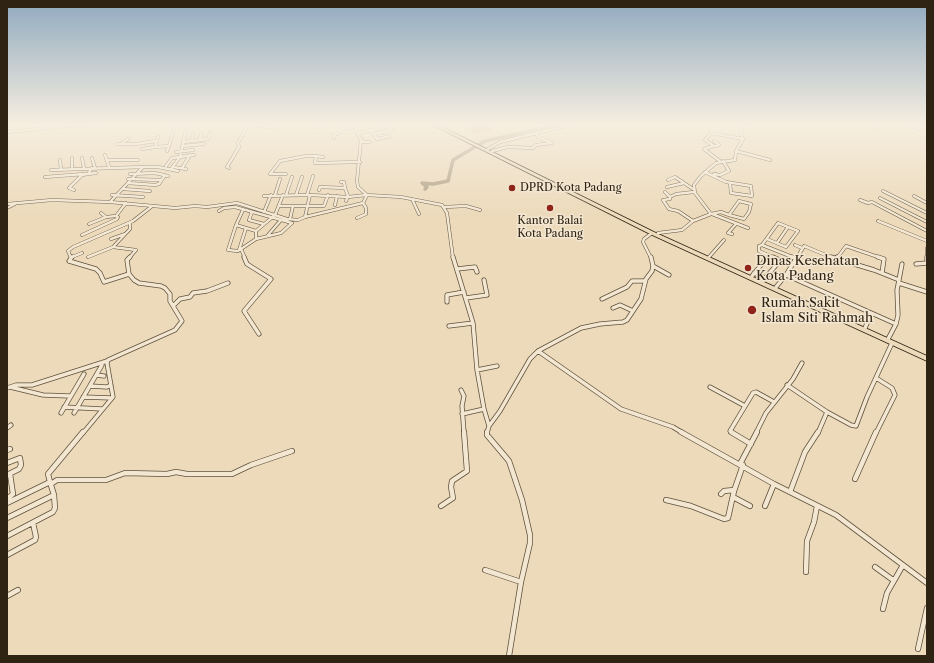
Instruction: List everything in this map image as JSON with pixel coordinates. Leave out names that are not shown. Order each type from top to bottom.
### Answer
[{"type":"highway","points":[[500,156],[678,244],[927,358]]},
{"type":"highway","points":[[500,156],[636,223],[652,233],[753,275],[890,341]]},
{"type":"street","points":[[106,156],[109,167]]},
{"type":"street","points":[[178,171],[165,166],[171,158],[186,156]]},
{"type":"street","points":[[182,168],[191,156]]},
{"type":"street","points":[[229,168],[227,167],[228,164],[233,156]]},
{"type":"street","points":[[286,174],[270,174],[282,161],[306,156],[323,157]]},
{"type":"street","points":[[316,156],[315,163],[360,162]]},
{"type":"street","points":[[360,156],[357,185],[366,195]]},
{"type":"street","points":[[712,175],[720,175],[729,171],[722,162],[714,156]]},
{"type":"street","points":[[694,190],[695,184],[716,162],[736,160],[736,156]]},
{"type":"street","points":[[754,156],[770,160]]},
{"type":"street","points":[[172,168],[180,157]]},
{"type":"street","points":[[72,158],[72,169]]},
{"type":"street","points":[[82,158],[84,168]]},
{"type":"street","points":[[88,174],[93,168],[92,158]]},
{"type":"street","points":[[287,161],[296,161],[296,159]]},
{"type":"street","points":[[55,176],[60,170],[60,160]]},
{"type":"street","points":[[108,160],[138,160]]},
{"type":"street","points":[[276,166],[280,165]]},
{"type":"street","points":[[51,170],[109,167],[186,169]]},
{"type":"street","points":[[110,202],[143,167]]},
{"type":"street","points":[[705,172],[730,183],[751,186],[752,196],[731,193],[730,183]]},
{"type":"street","points":[[45,177],[96,173]]},
{"type":"street","points":[[128,183],[155,185],[166,175],[155,173],[130,174]]},
{"type":"street","points":[[74,190],[69,188],[84,174]]},
{"type":"street","points":[[304,217],[308,206],[308,195],[313,176]]},
{"type":"street","points":[[256,239],[256,231],[273,217],[292,177]]},
{"type":"street","points":[[296,195],[302,177]]},
{"type":"street","points":[[668,180],[675,177],[694,190],[705,208],[711,214],[748,228]]},
{"type":"street","points":[[128,179],[161,180]]},
{"type":"street","points":[[264,212],[280,179]]},
{"type":"street","points":[[342,182],[344,182],[348,197],[346,201]]},
{"type":"street","points":[[667,187],[684,183]]},
{"type":"street","points":[[741,184],[742,194]]},
{"type":"street","points":[[320,187],[345,188]]},
{"type":"street","points":[[123,189],[150,191]]},
{"type":"street","points":[[694,190],[670,196],[670,199],[663,200],[668,209],[678,211],[695,220]]},
{"type":"street","points":[[883,191],[927,213]]},
{"type":"street","points":[[665,192],[670,196]]},
{"type":"street","points":[[112,194],[143,197]]},
{"type":"street","points":[[264,196],[328,195],[348,197],[373,194],[432,202],[444,207],[447,212],[450,241],[473,323],[477,370],[484,409],[489,426]]},
{"type":"street","points":[[279,206],[324,206],[328,195]]},
{"type":"street","points":[[363,203],[366,195]]},
{"type":"street","points":[[335,205],[337,196]]},
{"type":"street","points":[[914,196],[927,203]]},
{"type":"street","points":[[880,198],[927,222]]},
{"type":"street","points":[[412,199],[419,214]]},
{"type":"street","points":[[7,204],[52,200],[110,202],[150,207],[175,208],[195,206],[207,207],[237,203],[264,212],[281,220],[291,221],[363,203]]},
{"type":"street","points":[[860,200],[868,203],[872,202],[927,231]]},
{"type":"street","points":[[658,233],[682,230],[695,220],[720,212],[729,215],[744,219],[749,212],[751,204],[739,201],[729,215]]},
{"type":"street","points":[[7,208],[16,203]]},
{"type":"street","points":[[357,218],[365,216],[366,214],[366,208],[363,203]]},
{"type":"street","points":[[82,235],[115,220],[118,217],[116,216],[126,204]]},
{"type":"street","points":[[243,210],[228,249],[230,250],[240,249],[256,239],[268,235],[281,233],[291,221],[293,206]]},
{"type":"street","points":[[444,207],[466,206],[480,210]]},
{"type":"street","points":[[72,257],[68,251],[70,249],[92,238],[130,223],[150,207]]},
{"type":"street","points":[[219,211],[224,208],[234,207],[291,221],[296,224]]},
{"type":"street","points":[[252,212],[249,220],[264,224]]},
{"type":"street","points":[[101,213],[106,217]]},
{"type":"street","points":[[89,224],[106,217],[116,216]]},
{"type":"street","points":[[692,216],[695,220]]},
{"type":"street","points":[[268,235],[281,220]]},
{"type":"street","points":[[878,221],[927,241]]},
{"type":"street","points":[[88,257],[113,247],[131,228],[130,223]]},
{"type":"street","points":[[767,239],[787,247],[798,230],[778,223],[767,239],[762,245],[759,246],[759,251],[791,265]]},
{"type":"street","points":[[732,234],[728,233],[736,224]]},
{"type":"street","points":[[236,225],[256,231]]},
{"type":"street","points":[[777,243],[788,227]]},
{"type":"street","points":[[246,228],[240,249],[247,264],[271,279],[244,311],[259,334]]},
{"type":"street","points":[[87,232],[92,238]]},
{"type":"street","points":[[111,239],[126,233]]},
{"type":"street","points":[[509,656],[521,582],[530,543],[522,500],[509,461],[501,450],[487,436],[487,429],[500,411],[530,359],[538,351],[581,328],[625,321],[641,299],[645,281],[651,273],[653,266],[649,250],[643,242],[644,239],[652,233]]},
{"type":"street","points":[[710,257],[724,240]]},
{"type":"street","points":[[762,245],[795,258]]},
{"type":"street","points":[[795,245],[802,248],[805,246],[836,259],[882,273],[927,292]]},
{"type":"street","points":[[836,259],[846,246],[884,259],[882,273]]},
{"type":"street","points":[[8,387],[32,385],[107,361],[123,352],[170,334],[182,321],[170,301],[170,294],[165,288],[161,286],[139,283],[134,280],[130,274],[127,260],[136,250],[113,247]]},
{"type":"street","points":[[776,287],[802,248]]},
{"type":"street","points":[[916,264],[927,262],[927,248]]},
{"type":"street","points":[[82,253],[72,257],[69,262],[96,269],[100,273],[104,282],[130,274]]},
{"type":"street","points":[[753,275],[766,259],[776,262],[764,280]]},
{"type":"street","points":[[787,385],[827,412],[856,426],[896,324],[898,315],[897,290],[902,264]]},
{"type":"street","points":[[653,266],[669,275]]},
{"type":"street","points":[[457,269],[475,267],[477,272]]},
{"type":"street","points":[[786,274],[896,324]]},
{"type":"street","points":[[466,298],[487,295],[484,280]]},
{"type":"street","points":[[602,299],[627,287],[632,281],[645,281]]},
{"type":"street","points":[[173,306],[180,299],[190,297],[192,293],[207,291],[228,284]]},
{"type":"street","points":[[447,302],[447,295],[464,292]]},
{"type":"street","points":[[613,308],[620,305],[633,311]]},
{"type":"street","points":[[865,328],[868,321]]},
{"type":"street","points":[[449,326],[473,323]]},
{"type":"street","points":[[538,351],[624,411],[650,418],[674,427],[774,484],[851,525],[927,583]]},
{"type":"street","points":[[7,532],[7,536],[54,511],[56,508],[54,495],[48,477],[49,472],[70,446],[101,413],[102,409],[112,398],[107,361]]},
{"type":"street","points":[[666,500],[726,519],[729,517],[732,497],[741,465],[774,402],[793,379],[802,363]]},
{"type":"street","points":[[74,413],[102,365]]},
{"type":"street","points":[[477,370],[497,366]]},
{"type":"street","points":[[61,413],[84,374]]},
{"type":"street","points":[[96,375],[104,376]]},
{"type":"street","points":[[855,479],[882,419],[895,395],[892,388],[876,378]]},
{"type":"street","points":[[90,386],[107,387],[111,385]]},
{"type":"street","points":[[8,387],[43,395],[70,396]]},
{"type":"street","points":[[710,387],[745,406]]},
{"type":"street","points":[[441,506],[453,498],[450,487],[452,481],[467,471],[462,414],[464,396],[461,390]]},
{"type":"street","points":[[751,444],[730,431],[754,392],[774,402]]},
{"type":"street","points":[[83,397],[112,398]]},
{"type":"street","points":[[64,408],[102,409]]},
{"type":"street","points":[[462,414],[472,410],[484,409]]},
{"type":"street","points":[[790,492],[803,457],[827,412]]},
{"type":"street","points":[[7,503],[57,480],[106,480],[125,473],[167,474],[176,472],[186,474],[232,474],[251,465],[292,451]]},
{"type":"street","points":[[7,463],[20,459],[21,468],[8,475],[9,487],[12,495],[7,499]]},
{"type":"street","points":[[766,506],[774,484]]},
{"type":"street","points":[[721,494],[725,491],[734,490]]},
{"type":"street","points":[[7,518],[54,495]]},
{"type":"street","points":[[732,497],[750,506]]},
{"type":"street","points":[[806,572],[807,541],[814,522],[817,506]]},
{"type":"street","points":[[7,555],[35,540],[36,537],[33,523]]},
{"type":"street","points":[[882,609],[887,592],[903,565]]},
{"type":"street","points":[[875,567],[893,580]]},
{"type":"street","points":[[486,570],[521,582]]},
{"type":"street","points":[[8,595],[18,590]]},
{"type":"street","points":[[918,649],[927,608]]},
{"type":"waterway","points":[[425,189],[427,187],[422,183],[433,184],[448,181],[453,160],[460,156]]},
{"type":"place","name":"DPRD Kota Padang","points":[[512,188]]},
{"type":"place","name":"Kantor Balai Kota Padang","points":[[550,208]]},
{"type":"place","name":"Dinas Kesehatan Kota Padang","points":[[748,268]]},
{"type":"place","name":"Rumah Sakit Islam Siti Rahmah","points":[[752,310]]}]
